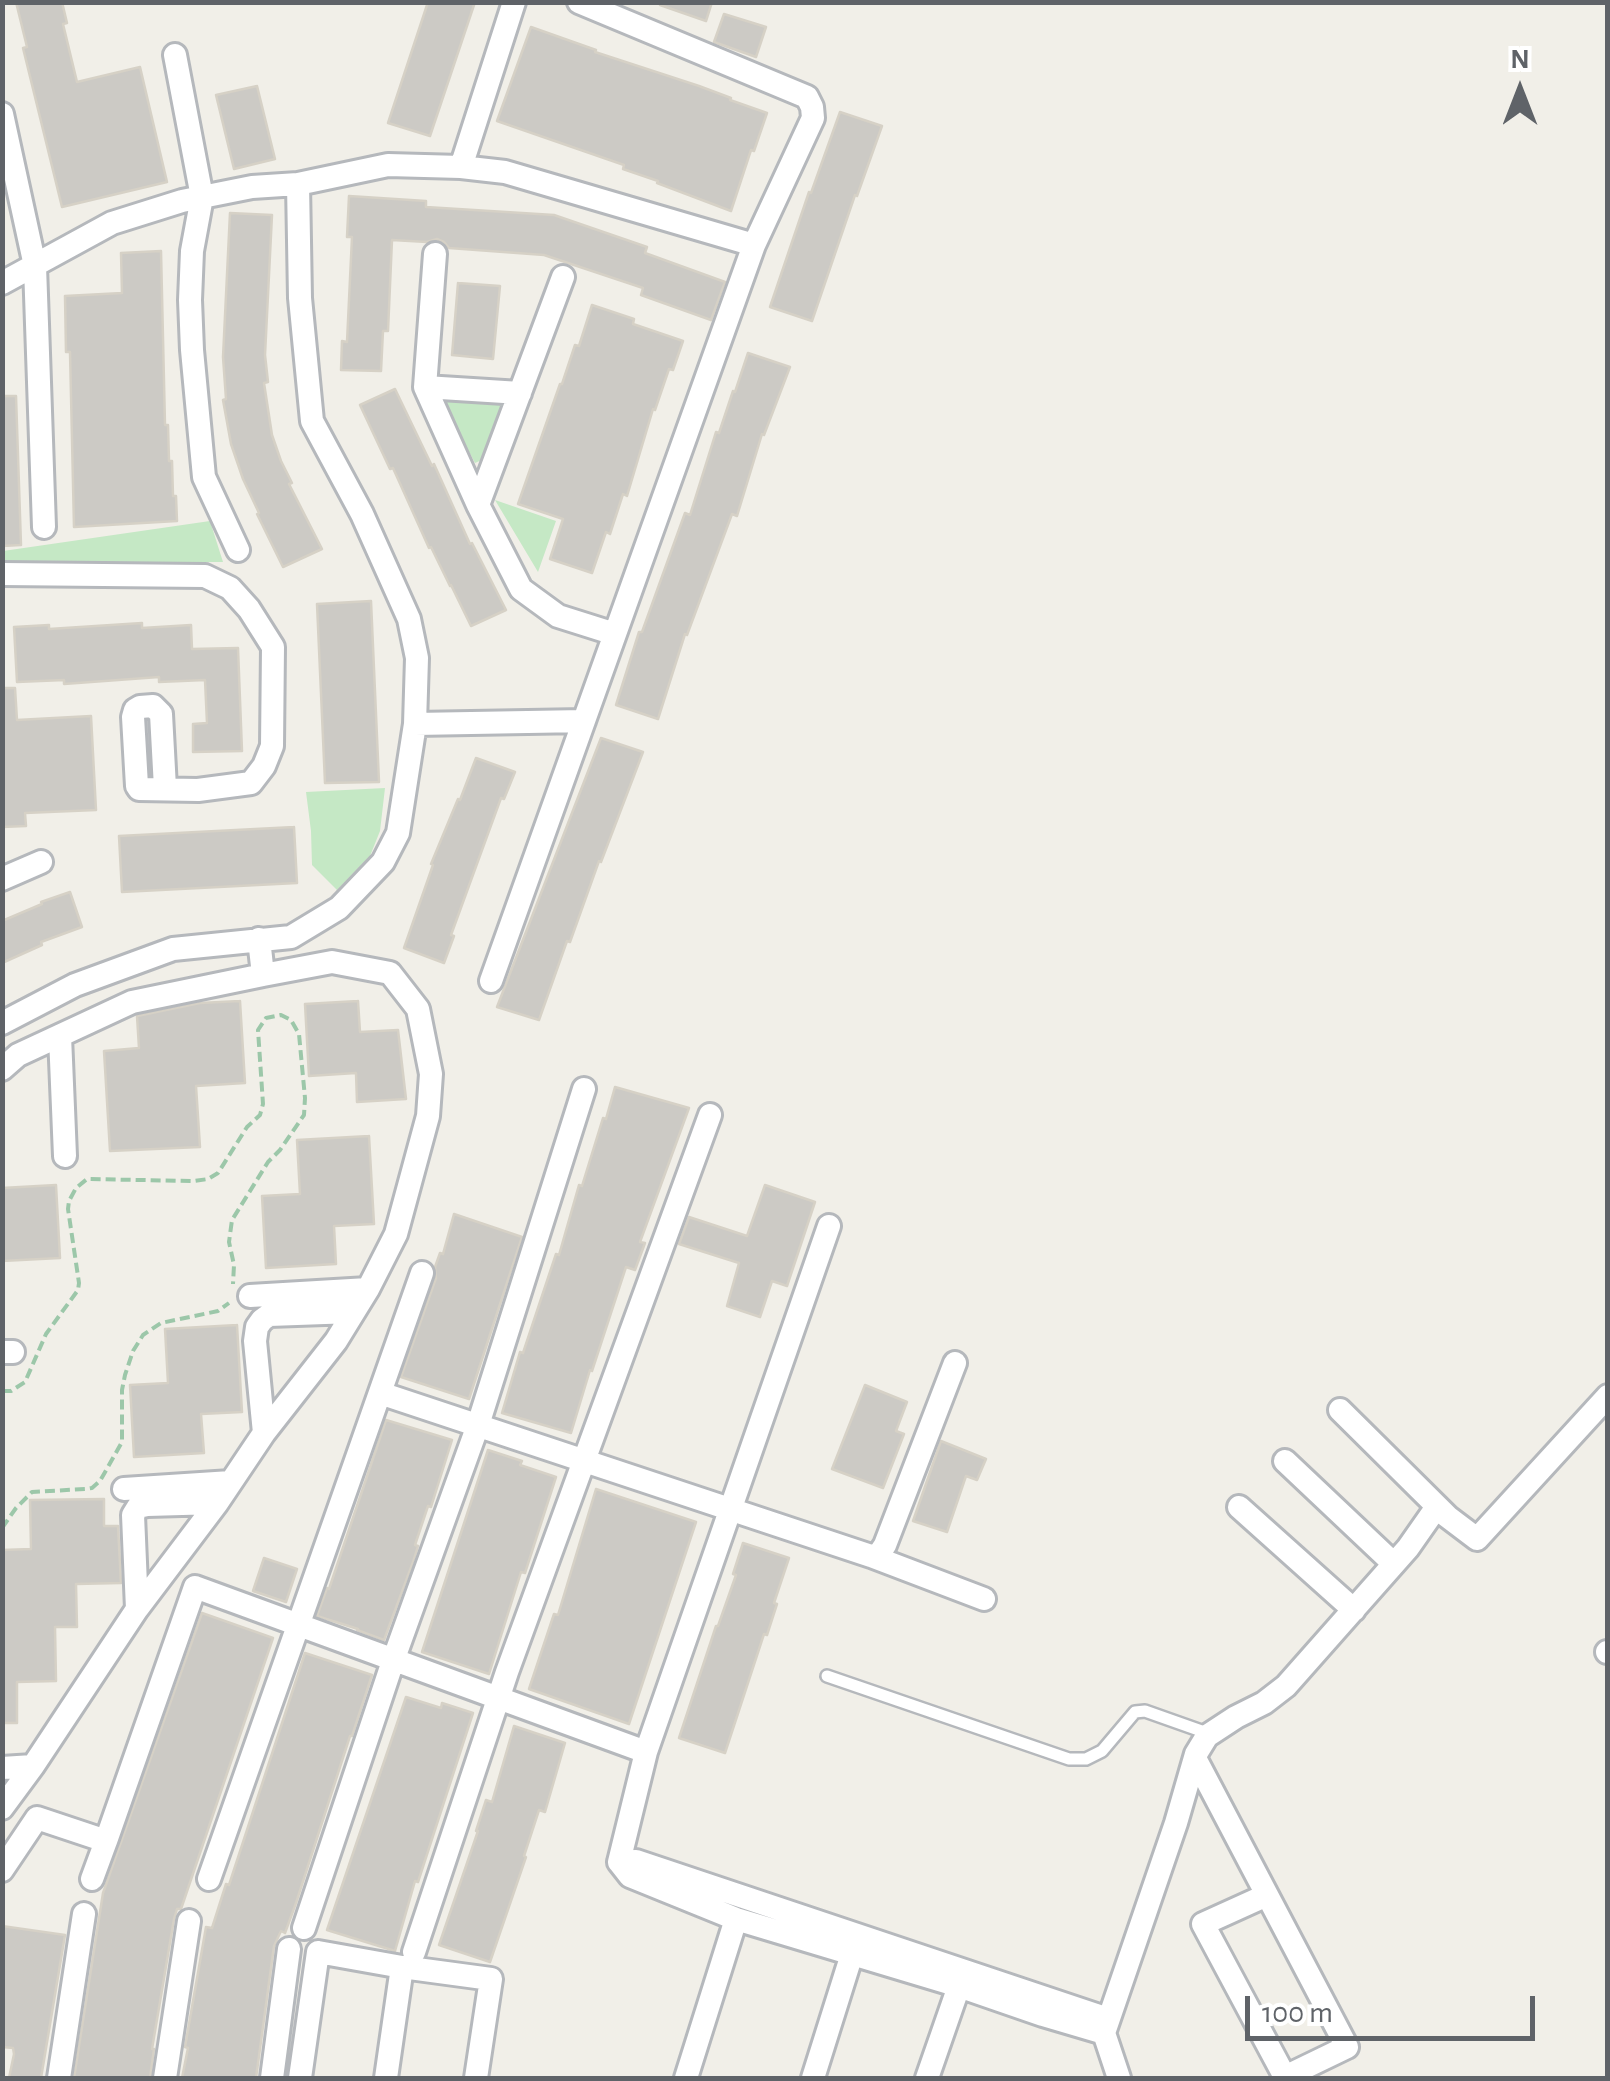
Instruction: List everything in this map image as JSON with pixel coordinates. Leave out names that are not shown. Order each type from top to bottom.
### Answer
[{"type":"street","points":[[460,168],[514,2]]},
{"type":"street","points":[[492,981],[754,245],[813,118],[807,96],[579,2]]},
{"type":"street","points":[[175,55],[202,197],[192,251],[190,300],[204,477],[238,550]]},
{"type":"street","points":[[2,114],[35,266],[44,526]]},
{"type":"street","points":[[2,283],[112,223],[202,197],[252,187],[298,184],[388,165],[505,172],[754,245]]},
{"type":"street","points":[[2,1023],[76,985],[173,949],[291,937],[340,908],[383,862],[398,833],[414,724],[417,658],[409,619],[362,514],[312,421],[300,298],[298,184]]},
{"type":"street","points":[[435,254],[425,386],[478,505],[521,589],[558,616],[615,634]]},
{"type":"street","points":[[478,505],[563,277]]},
{"type":"street","points":[[425,386],[520,393]]},
{"type":"street","points":[[2,574],[206,576],[230,588],[249,609],[273,647],[272,746],[264,766],[251,783],[198,790],[165,788]]},
{"type":"street","points":[[414,724],[584,721]]},
{"type":"street","points":[[2,879],[41,862]]},
{"type":"street","points":[[291,937],[294,970]]},
{"type":"street","points":[[259,939],[264,975]]},
{"type":"street","points":[[2,1069],[18,1054],[132,1002],[332,962],[390,974],[418,1009],[430,1074],[428,1116],[396,1234],[368,1288],[336,1341],[264,1433],[2,1808]]},
{"type":"street","points":[[60,1036],[65,1156]]},
{"type":"street","points":[[304,1928],[393,1661],[478,1425],[584,1089]]},
{"type":"street","points":[[386,2078],[408,1960],[498,1699],[710,1115]]},
{"type":"street","points":[[619,1862],[646,1752],[829,1226]]},
{"type":"street","points":[[208,1879],[422,1273]]},
{"type":"street","points":[[238,1294],[368,1288]]},
{"type":"street","points":[[264,1433],[255,1341],[262,1320],[269,1315],[353,1312]]},
{"type":"street","points":[[871,1556],[879,1554],[885,1545],[955,1363]]},
{"type":"street","points":[[380,1392],[871,1556],[984,1598]]},
{"type":"street","points":[[1119,2078],[1106,2026],[1176,1823],[1194,1758],[1210,1734],[1286,1686],[1394,1564],[1436,1508],[1477,1539],[1608,1396]]},
{"type":"street","points":[[1340,1410],[1448,1518]]},
{"type":"street","points":[[1286,1461],[1394,1564]]},
{"type":"street","points":[[124,1489],[231,1482]]},
{"type":"street","points":[[138,1610],[134,1515],[138,1507],[217,1503]]},
{"type":"street","points":[[1240,1507],[1354,1610]]},
{"type":"street","points":[[92,1879],[195,1587],[646,1752]]},
{"type":"street","points":[[1194,1758],[1346,2047],[1285,2077],[1203,1924],[1266,1895]]},
{"type":"street","points":[[2,1768],[33,1766]]},
{"type":"street","points":[[2,1870],[38,1818],[106,1840]]},
{"type":"street","points":[[619,1862],[636,1860],[1106,2026]]},
{"type":"street","points":[[619,1862],[630,1876],[736,1920],[959,1986],[1043,2016],[1106,2026]]},
{"type":"street","points":[[59,2078],[84,1914]]},
{"type":"street","points":[[686,2078],[736,1920]]},
{"type":"street","points":[[165,2078],[189,1922]]},
{"type":"street","points":[[272,2078],[290,1949]]},
{"type":"street","points":[[300,2078],[318,1952],[408,1960],[491,1979],[476,2078]]},
{"type":"street","points":[[813,2078],[852,1954]]},
{"type":"street","points":[[927,2078],[959,1986]]},
{"type":"lane","points":[[827,1676],[1068,1759],[1086,1759],[1102,1751],[1135,1712],[1145,1711],[1210,1734]]},
{"type":"path","points":[[2,1391],[11,1391],[26,1382],[46,1334],[78,1290],[68,1209],[76,1188],[92,1179],[194,1181],[218,1173],[262,1110],[258,1030],[266,1018],[282,1015],[291,1020],[299,1034],[304,1115],[268,1162],[230,1224],[229,1242],[238,1294],[218,1312],[169,1320],[149,1329],[133,1351],[124,1375],[122,1442],[100,1481],[85,1490],[32,1492],[2,1528]]},
{"type":"green space","points":[[442,392],[502,399],[506,404],[484,459],[475,463],[442,401]]},
{"type":"green space","points":[[495,500],[556,521],[538,572]]},
{"type":"green space","points":[[210,521],[223,562],[3,562],[3,551]]},
{"type":"green space","points":[[385,788],[380,831],[370,856],[337,890],[312,865],[306,792]]},
{"type":"building","points":[[16,2],[62,2],[67,23],[63,24],[77,82],[140,67],[167,182],[62,207],[23,48],[27,47]]},
{"type":"building","points":[[428,2],[475,2],[430,136],[388,123]]},
{"type":"building","points":[[712,2],[706,21],[660,5]]},
{"type":"building","points":[[724,14],[766,27],[756,57],[714,42]]},
{"type":"building","points":[[531,27],[767,113],[731,211],[623,169],[624,165],[497,121]]},
{"type":"building","points":[[257,86],[275,159],[234,169],[216,95]]},
{"type":"building","points":[[840,112],[882,126],[812,321],[770,307]]},
{"type":"building","points":[[349,196],[426,201],[426,207],[554,215],[647,247],[645,253],[725,282],[711,320],[641,295],[643,288],[544,255],[449,248],[437,239],[392,240],[388,331],[383,331],[381,371],[341,370],[342,341],[347,342],[352,237],[347,237]]},
{"type":"building","points":[[230,213],[272,215],[265,355],[268,382],[264,383],[272,435],[292,483],[289,484],[322,549],[283,567],[243,479],[231,444],[223,400]]},
{"type":"building","points":[[161,251],[165,425],[177,521],[74,527],[65,296],[122,293],[121,253]]},
{"type":"building","points":[[458,283],[500,286],[493,359],[452,355]]},
{"type":"building","points":[[592,305],[683,341],[653,409],[627,496],[623,494],[592,573],[550,559],[563,519],[518,504]]},
{"type":"building","points":[[748,353],[790,367],[762,434],[737,516],[732,514],[685,634],[658,719],[616,705],[639,632],[685,513],[690,515],[716,432],[719,433]]},
{"type":"building","points":[[395,389],[506,610],[471,626],[360,405]]},
{"type":"building","points":[[2,396],[16,396],[21,545],[2,546]]},
{"type":"building","points":[[371,601],[379,782],[325,783],[317,604]]},
{"type":"building","points":[[142,623],[142,628],[191,625],[192,649],[238,648],[242,751],[193,752],[193,724],[207,723],[205,680],[159,682],[159,677],[64,684],[64,680],[17,682],[14,627],[49,625],[49,629]]},
{"type":"building","points":[[2,688],[15,688],[17,720],[91,716],[96,810],[25,813],[26,826],[2,827]]},
{"type":"building","points":[[601,738],[643,752],[539,1020],[497,1007]]},
{"type":"building","points":[[476,758],[515,772],[504,799],[501,798],[444,963],[404,948],[431,864]]},
{"type":"building","points":[[294,827],[297,883],[122,892],[119,836]]},
{"type":"building","points":[[70,892],[82,927],[41,942],[42,945],[2,963],[2,921]]},
{"type":"building","points":[[240,1001],[245,1083],[196,1086],[200,1147],[110,1151],[104,1051],[139,1048],[137,1016],[200,1003]]},
{"type":"building","points":[[358,1001],[360,1032],[398,1030],[406,1099],[357,1102],[356,1073],[309,1076],[305,1004]]},
{"type":"building","points":[[615,1087],[689,1108],[640,1242],[645,1243],[635,1270],[626,1267],[571,1433],[502,1413]]},
{"type":"building","points":[[369,1136],[374,1224],[334,1226],[336,1264],[266,1268],[262,1196],[300,1194],[297,1140]]},
{"type":"building","points":[[56,1185],[60,1258],[2,1261],[2,1188]]},
{"type":"building","points":[[765,1185],[815,1202],[787,1286],[772,1281],[760,1317],[727,1306],[739,1263],[679,1244],[689,1217],[747,1236]]},
{"type":"building","points":[[454,1214],[522,1237],[469,1399],[401,1377]]},
{"type":"building","points":[[237,1325],[242,1412],[201,1414],[204,1453],[134,1457],[130,1385],[168,1383],[165,1329]]},
{"type":"building","points":[[865,1385],[907,1402],[896,1431],[904,1434],[883,1488],[832,1469]]},
{"type":"building","points":[[386,1420],[452,1440],[384,1640],[317,1616]]},
{"type":"building","points":[[941,1441],[986,1459],[977,1480],[966,1476],[947,1532],[913,1521]]},
{"type":"building","points":[[488,1450],[556,1477],[489,1674],[422,1652]]},
{"type":"building","points":[[596,1489],[696,1522],[629,1724],[529,1689],[554,1614],[558,1615]]},
{"type":"building","points":[[104,1499],[104,1526],[118,1526],[121,1583],[76,1584],[77,1627],[55,1627],[56,1681],[17,1682],[17,1723],[2,1723],[2,1550],[31,1549],[30,1500]]},
{"type":"building","points":[[743,1543],[789,1558],[767,1635],[764,1634],[725,1753],[679,1738],[736,1575],[733,1574]]},
{"type":"building","points":[[264,1558],[297,1569],[286,1602],[253,1591]]},
{"type":"building","points":[[202,1613],[273,1638],[181,1909],[177,1909],[174,1919],[150,2078],[74,2078],[103,1893]]},
{"type":"building","points":[[305,1653],[372,1675],[296,1903],[285,1933],[281,1931],[274,1946],[256,2078],[182,2078],[206,1927],[212,1928],[226,1884],[229,1885]]},
{"type":"building","points":[[406,1697],[473,1713],[395,1951],[327,1930]]},
{"type":"building","points":[[514,1726],[565,1743],[545,1812],[539,1810],[490,1962],[439,1945],[486,1800],[492,1802]]},
{"type":"building","points":[[2,1926],[65,1935],[41,2078],[9,2078],[14,2054],[13,2048],[2,2047]]}]
